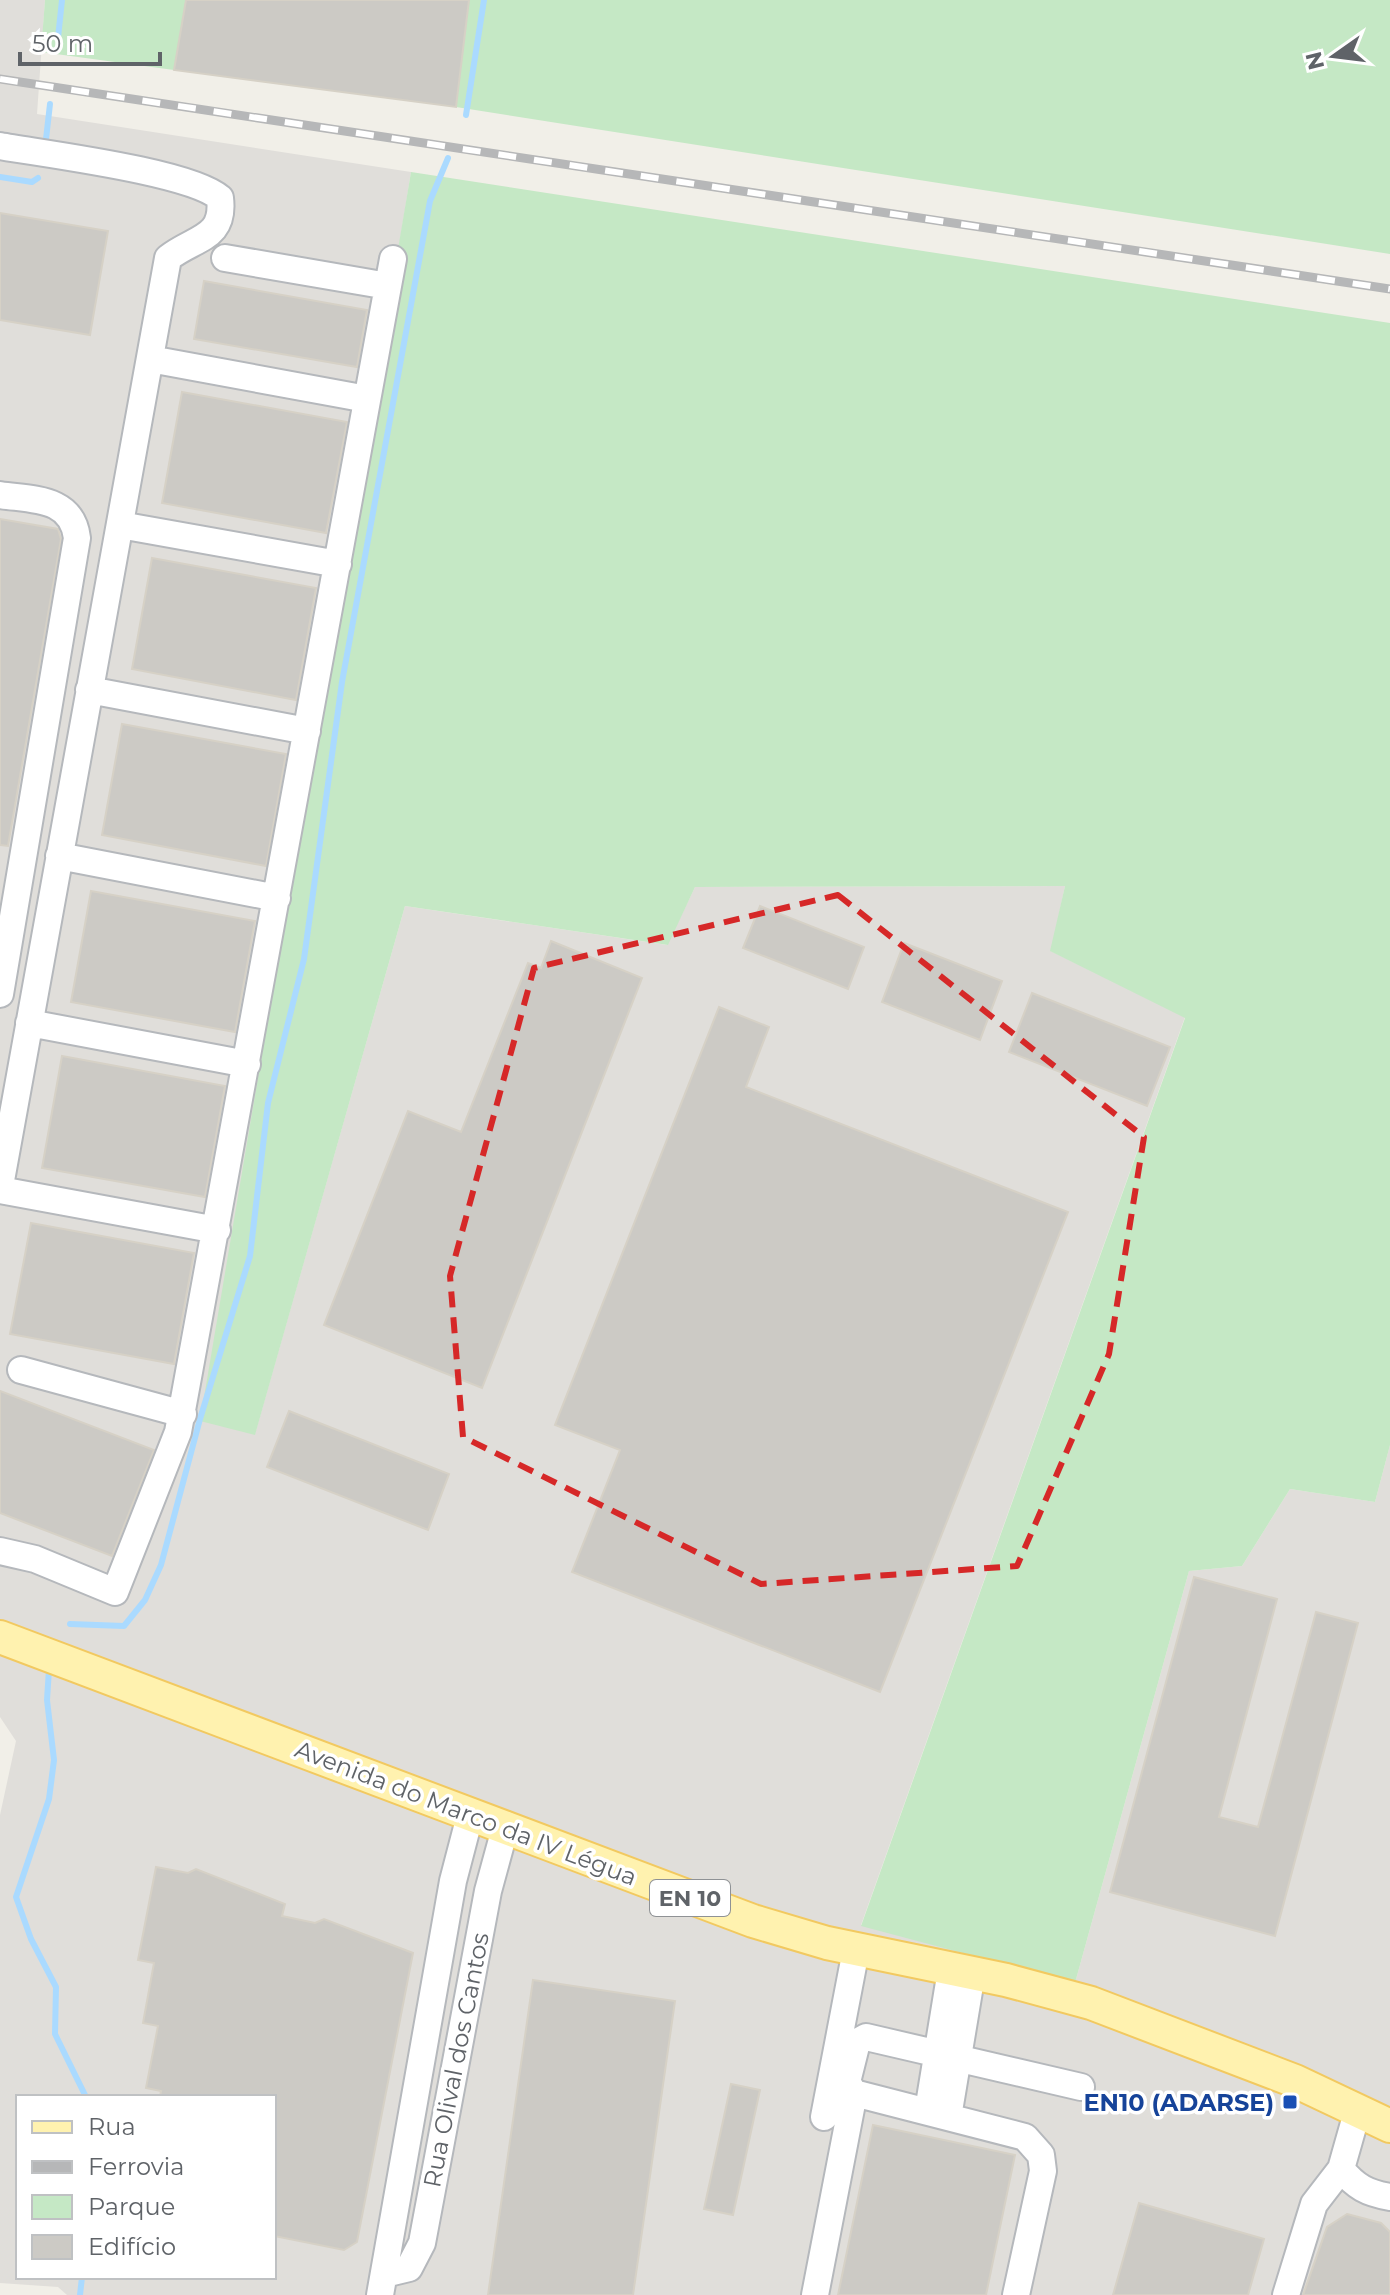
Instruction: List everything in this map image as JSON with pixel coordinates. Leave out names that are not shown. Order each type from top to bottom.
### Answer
[{"type":"main road","name":"Avenida do Marco da IV Légua","points":[[0,1637],[506,1825],[753,1921],[856,1950],[1040,1988],[1150,2023],[1358,2109],[1390,2126]]},
{"type":"street","points":[[0,146],[164,177],[210,189],[220,198],[222,215],[217,227],[168,258],[0,1188],[217,1230]]},
{"type":"street","points":[[225,258],[388,286]]},
{"type":"street","points":[[0,1551],[35,1559],[115,1592],[183,1414],[393,259]]},
{"type":"street","points":[[150,359],[367,399]]},
{"type":"street","points":[[0,495],[53,503],[66,510],[75,522],[77,538],[0,994]]},
{"type":"street","points":[[120,525],[338,564]]},
{"type":"street","points":[[89,690],[307,731]]},
{"type":"street","points":[[59,856],[277,898]]},
{"type":"street","points":[[29,1023],[247,1064]]},
{"type":"street","points":[[21,1370],[183,1414]]},
{"type":"street","name":"Rua Olival dos Cantos","points":[[382,2284],[453,1881],[471,1812]]},
{"type":"street","name":"Rua Olival dos Cantos","points":[[382,2284],[409,2268],[422,2243],[488,1891],[506,1825]]},
{"type":"street","points":[[824,2117],[856,1950]]},
{"type":"street","points":[[938,2114],[962,1972]]},
{"type":"street","points":[[815,2295],[854,2093],[847,2082],[861,2039],[1081,2087]]},
{"type":"street","points":[[854,2093],[1025,2137],[1041,2155],[1043,2171],[1016,2295]]},
{"type":"street","points":[[1286,2295],[1314,2204],[1341,2169],[1358,2109]]},
{"type":"street","points":[[1341,2169],[1355,2186],[1390,2197]]},
{"type":"highlighted area","points":[[838,895],[1144,1137],[1109,1354],[1017,1566],[761,1584],[463,1437],[450,1276],[534,968]]},
{"type":"shaded area","points":[[0,0],[45,0],[37,114],[411,172],[397,259],[255,1434],[405,906],[667,945],[695,887],[1065,886],[1051,951],[1185,1017],[861,1925],[1075,1983],[1189,1571],[1242,1566],[1290,1489],[1375,1502],[1390,1445],[1390,2295],[67,2295],[58,2287],[0,2283],[0,1815],[16,1741],[0,1717]]},
{"type":"green space","points":[[45,0],[186,0],[174,70],[41,52]]},
{"type":"green space","points":[[469,0],[1390,0],[1390,254],[456,107]]},
{"type":"green space","points":[[411,172],[1390,323],[1390,1445],[1375,1502],[1290,1489],[1242,1566],[1189,1571],[1075,1983],[861,1926],[1185,1018],[1050,951],[1065,886],[695,887],[668,945],[405,906],[255,1435],[200,1421]]},
{"type":"building","points":[[186,0],[469,0],[456,107],[174,70]]},
{"type":"building","points":[[0,213],[108,231],[90,335],[0,320]]},
{"type":"building","points":[[204,281],[367,310],[357,367],[194,339]]},
{"type":"building","points":[[182,392],[347,422],[326,533],[162,503]]},
{"type":"building","points":[[0,519],[58,529],[61,539],[8,846],[0,845]]},
{"type":"building","points":[[152,558],[316,588],[296,700],[132,669]]},
{"type":"building","points":[[122,724],[286,754],[266,866],[102,835]]},
{"type":"building","points":[[91,891],[255,921],[235,1032],[71,1002]]},
{"type":"building","points":[[760,906],[864,947],[848,989],[743,948]]},
{"type":"building","points":[[551,941],[642,978],[482,1388],[324,1325],[408,1111],[461,1132],[528,963],[541,968]]},
{"type":"building","points":[[904,943],[1002,981],[980,1040],[882,1002]]},
{"type":"building","points":[[1032,993],[1170,1047],[1147,1106],[1009,1052]]},
{"type":"building","points":[[719,1007],[769,1027],[746,1087],[1068,1212],[880,1692],[572,1572],[620,1450],[555,1425]]},
{"type":"building","points":[[62,1056],[225,1086],[205,1197],[42,1168]]},
{"type":"building","points":[[31,1223],[194,1253],[174,1364],[10,1334]]},
{"type":"building","points":[[0,1391],[154,1450],[112,1556],[0,1513]]},
{"type":"building","points":[[289,1411],[449,1474],[428,1530],[267,1467]]},
{"type":"building","points":[[1194,1577],[1277,1599],[1219,1817],[1258,1827],[1316,1612],[1358,1623],[1275,1936],[1110,1892]]},
{"type":"building","points":[[156,1867],[188,1873],[196,1869],[285,1904],[282,1916],[315,1923],[324,1919],[413,1953],[357,2242],[344,2250],[276,2236],[276,2095],[160,2095],[161,2091],[146,2088],[158,2026],[143,2023],[154,1963],[138,1960]]},
{"type":"building","points":[[533,1980],[675,2001],[633,2295],[488,2295]]},
{"type":"building","points":[[731,2084],[760,2090],[733,2215],[704,2209]]},
{"type":"building","points":[[873,2125],[1015,2155],[986,2295],[838,2295]]},
{"type":"building","points":[[1139,2203],[1264,2239],[1248,2295],[1113,2295]]},
{"type":"building","points":[[1347,2214],[1381,2223],[1390,2232],[1390,2295],[1303,2295],[1327,2227]]},
{"type":"waterway","points":[[58,38],[62,0]]},
{"type":"waterway","points":[[466,115],[484,0]]},
{"type":"waterway","points":[[45,148],[50,104]]},
{"type":"waterway","points":[[70,1624],[124,1626],[145,1600],[161,1565],[200,1419],[250,1256],[268,1103],[304,959],[342,682],[430,201],[448,158]]},
{"type":"waterway","points":[[0,177],[32,182],[38,178]]},
{"type":"waterway","points":[[49,1669],[47,1700],[54,1760],[49,1799],[16,1897],[31,1939],[56,1987],[55,2034],[85,2095]]},
{"type":"waterway","points":[[80,2295],[82,2279]]},
{"type":"railway","points":[[0,79],[1390,289]]},
{"type":"place","name":"EN10 (ADARSE)","points":[[1290,2102]]}]
